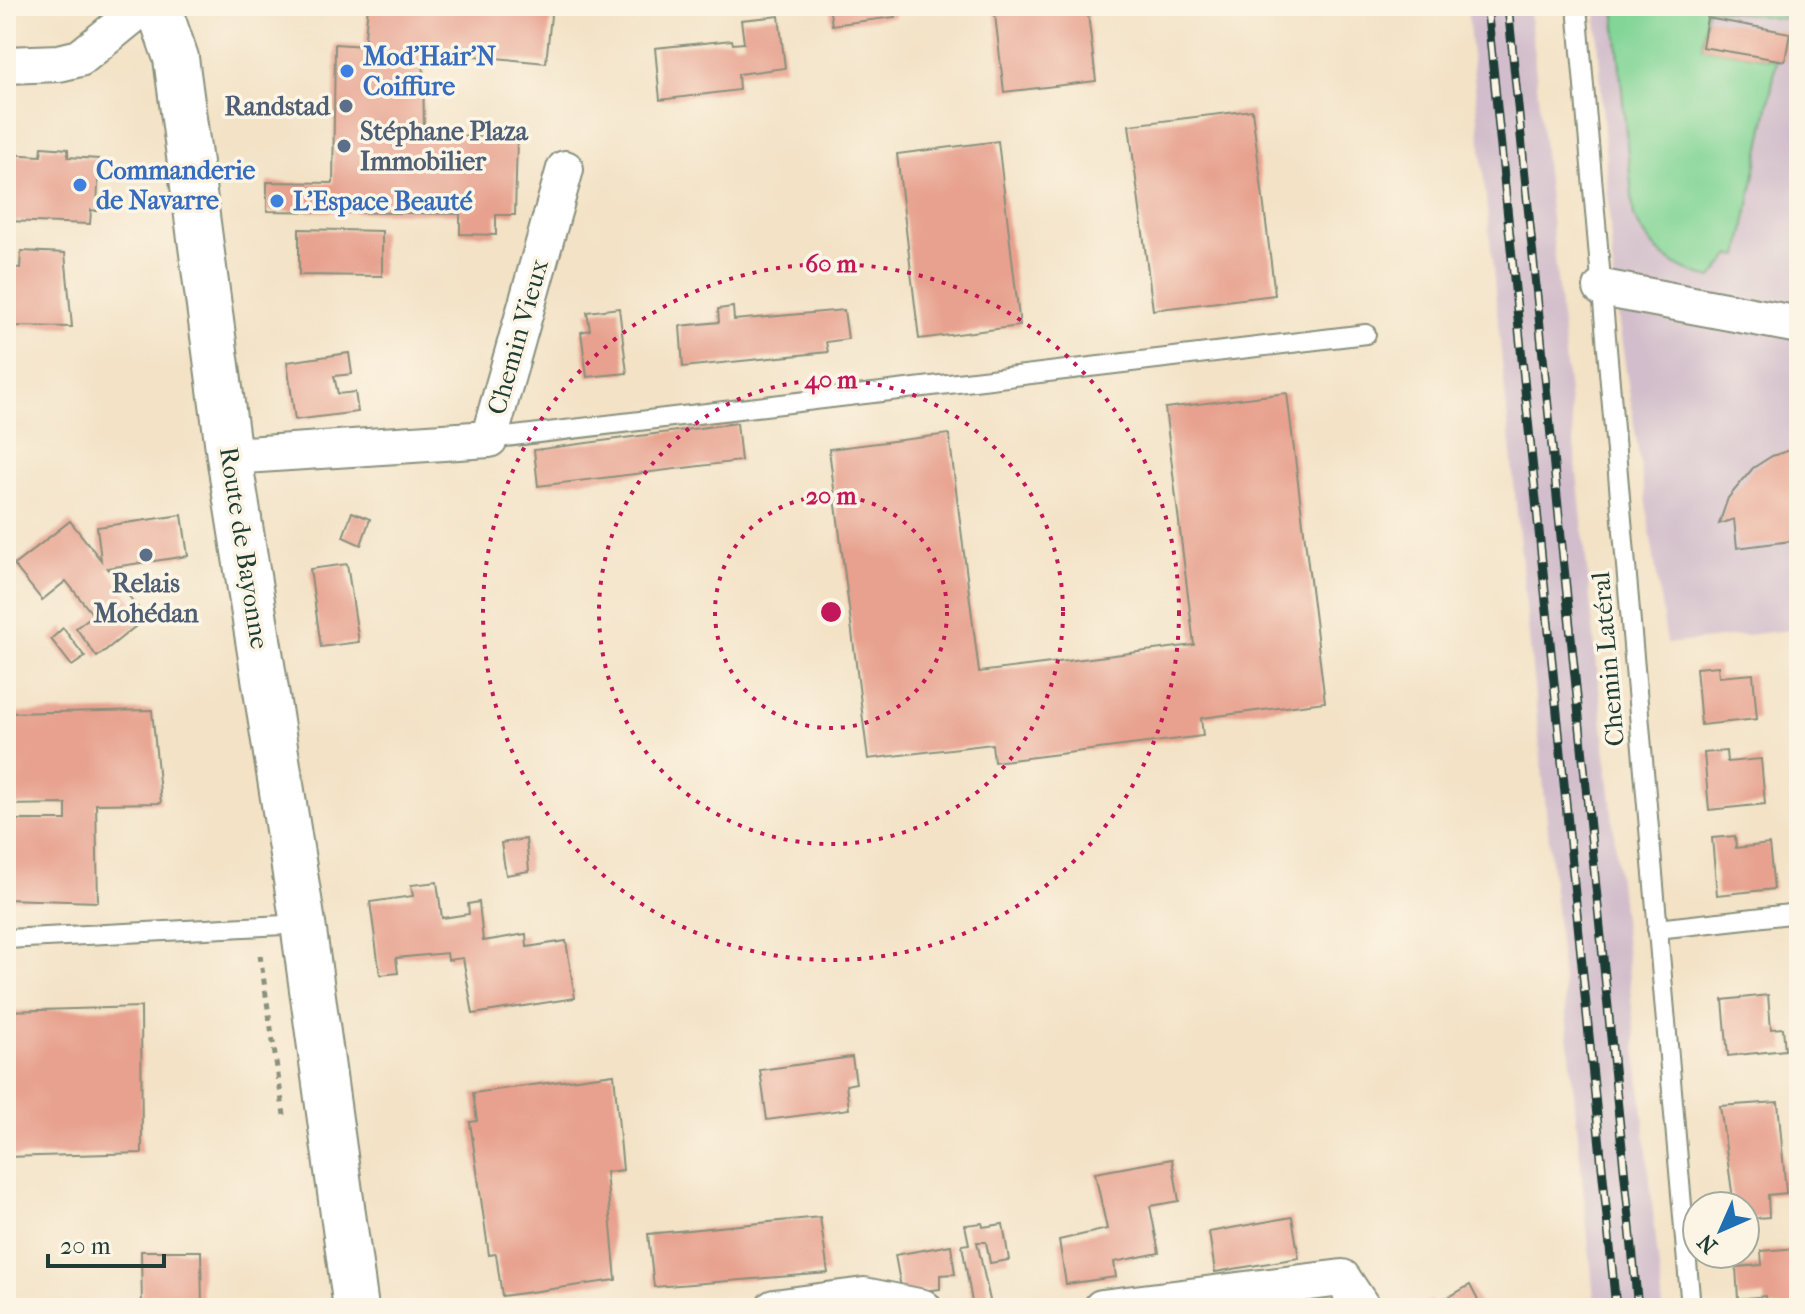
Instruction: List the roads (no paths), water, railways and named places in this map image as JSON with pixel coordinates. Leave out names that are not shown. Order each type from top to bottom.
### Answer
[{"type":"main road","name":"Route de Bayonne","points":[[158,6],[176,58],[229,456],[303,924],[356,1308]]},
{"type":"main road","name":"Route de Bayonne","points":[[176,58],[182,6]]},
{"type":"street","points":[[6,65],[59,63],[80,58],[144,6]]},
{"type":"street","name":"Chemin Vieux","points":[[229,456],[489,439],[565,169]]},
{"type":"street","points":[[1602,288],[1799,325]]},
{"type":"street","points":[[1102,1308],[1342,1278],[1362,1308]]},
{"type":"street","points":[[774,1308],[864,1296],[923,1308]]},
{"type":"lane","name":"Chemin Latéral","points":[[1577,6],[1691,1308]]},
{"type":"lane","points":[[489,439],[1366,334]]},
{"type":"lane","points":[[1657,929],[1799,913]]},
{"type":"lane","points":[[6,939],[303,924]]},
{"type":"railway","points":[[1487,6],[1616,1308]]},
{"type":"railway","points":[[1508,6],[1638,1308]]},
{"type":"place","name":"Mod'Hair'N Coiffure","points":[[347,71]]},
{"type":"place","name":"Randstad","points":[[346,106]]},
{"type":"place","name":"Stéphane Plaza Immobilier","points":[[344,146]]},
{"type":"place","name":"Commanderie de Navarre","points":[[80,185]]},
{"type":"place","name":"L'Espace Beauté","points":[[277,201]]},
{"type":"place","name":"Relais Mohédan","points":[[146,555]]}]
